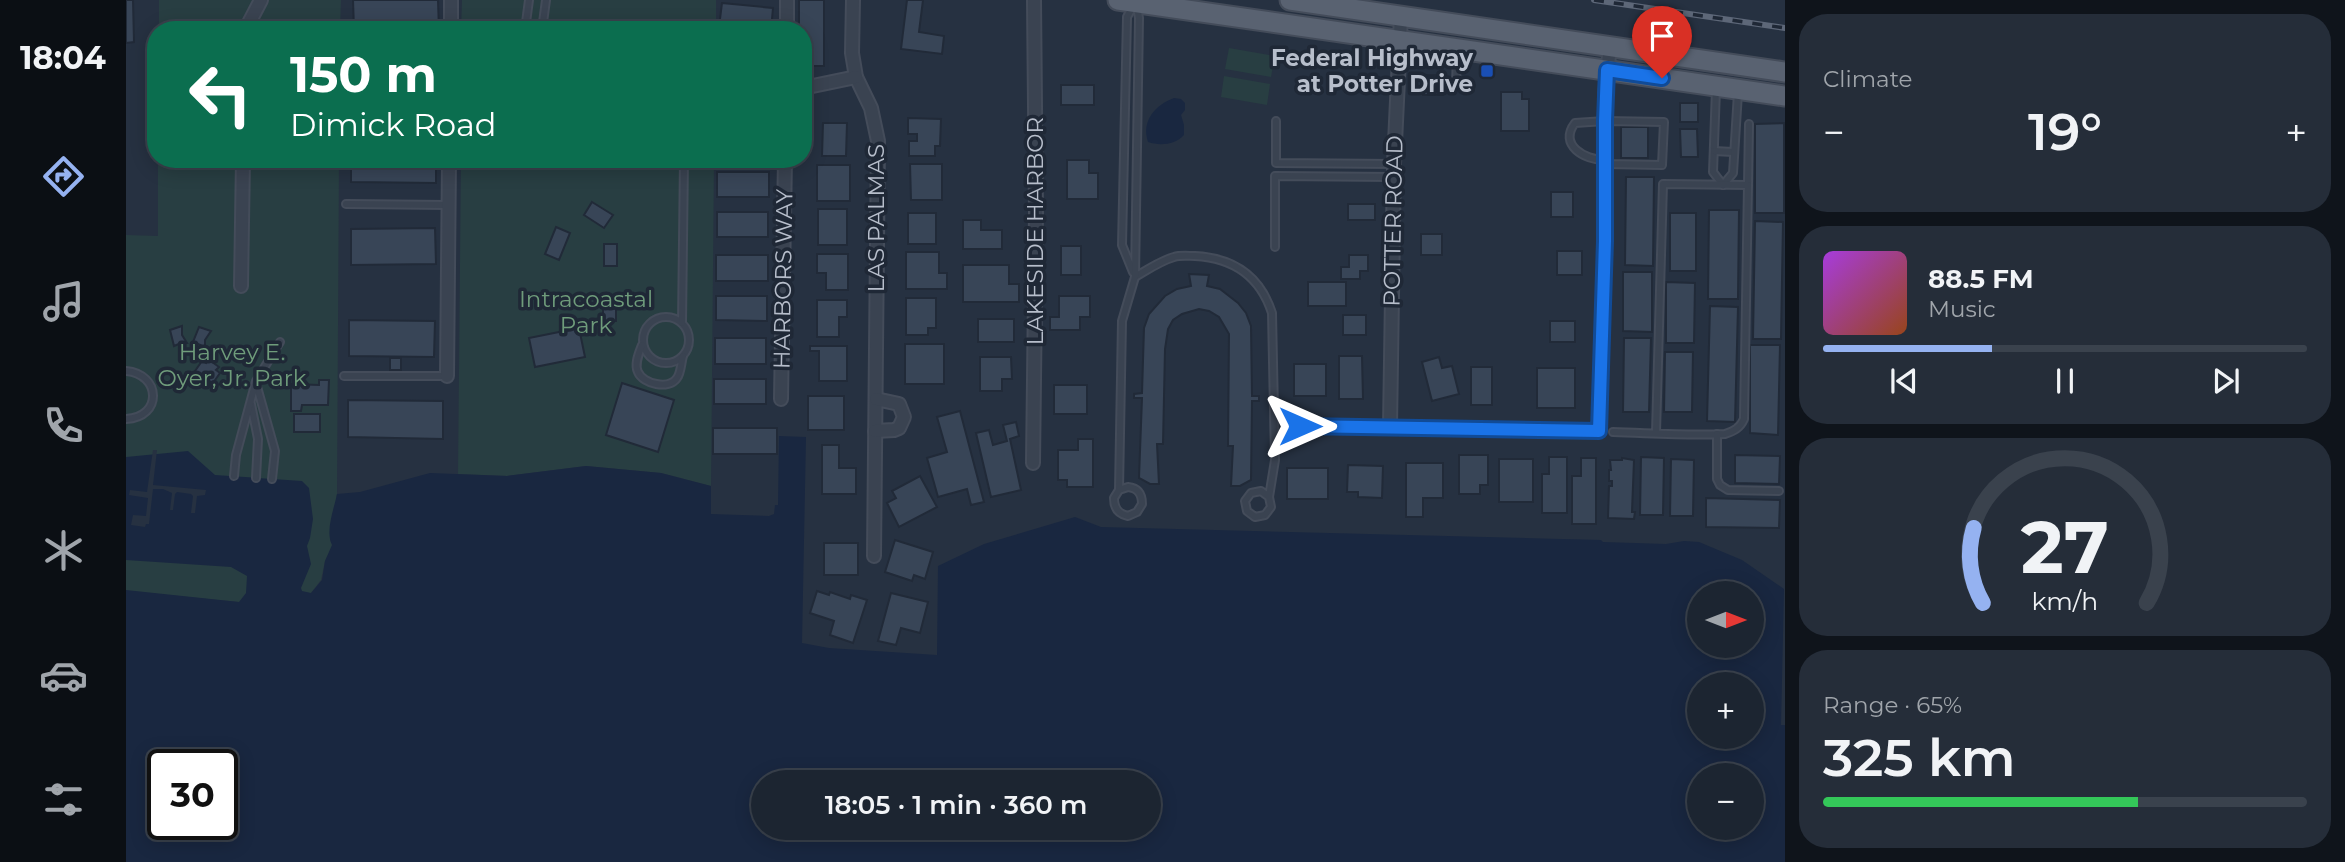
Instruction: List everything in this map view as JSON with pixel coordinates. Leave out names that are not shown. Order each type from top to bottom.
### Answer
[{"type":"main road","points":[[1290,0],[1785,72]]},
{"type":"main road","points":[[1130,1],[1785,96]]},
{"type":"street","points":[[251,21],[261,0]]},
{"type":"street","points":[[451,21],[452,0]]},
{"type":"street","points":[[787,0],[787,21]]},
{"type":"street","name":"LAS PALMAS","points":[[853,0],[852,53],[856,77],[871,108],[878,141],[874,556]]},
{"type":"street","name":"LAKESIDE HARBOR","points":[[1033,463],[1036,212],[1034,0]]},
{"type":"street","name":"POTTER ROAD","points":[[1390,427],[1394,171],[1401,16]]},
{"type":"street","points":[[1300,426],[1599,431],[1605,241],[1605,121],[1610,46]]},
{"type":"street","points":[[812,86],[856,77]]},
{"type":"street","points":[[241,286],[243,168]]},
{"type":"street","points":[[447,376],[449,168]]},
{"type":"street","name":"HARBORS WAY","points":[[782,399],[785,168]]},
{"type":"street","points":[[875,431],[899,428],[904,417],[900,404],[876,399]]},
{"type":"lane","points":[[527,21],[530,0]]},
{"type":"lane","points":[[544,21],[547,0]]},
{"type":"lane","points":[[1130,1],[1127,17],[1122,245],[1135,276]]},
{"type":"lane","points":[[1119,490],[1128,486],[1138,490],[1142,504],[1137,512],[1128,516],[1116,508],[1114,498],[1119,490],[1122,321],[1135,276],[1139,18],[1130,1]]},
{"type":"lane","points":[[1456,86],[1457,49]]},
{"type":"lane","points":[[1717,86],[1713,172],[1723,185]]},
{"type":"lane","points":[[1723,185],[1733,173],[1738,89]]},
{"type":"lane","points":[[1275,247],[1276,121]]},
{"type":"lane","points":[[1605,121],[1664,122],[1662,165],[1605,162],[1579,153],[1571,141],[1570,130],[1575,123],[1605,121]]},
{"type":"lane","points":[[1614,432],[1717,434],[1732,432],[1741,425],[1744,418],[1749,124]]},
{"type":"lane","points":[[1714,151],[1733,152]]},
{"type":"lane","points":[[1276,163],[1394,171]]},
{"type":"lane","points":[[682,323],[666,316],[653,320],[644,330],[636,370],[643,379],[660,385],[671,384],[678,377],[687,349],[689,336],[682,323],[684,168]]},
{"type":"lane","points":[[1275,176],[1394,171]]},
{"type":"lane","points":[[1656,433],[1663,184],[1748,185]]},
{"type":"lane","points":[[346,204],[448,205]]},
{"type":"lane","points":[[1135,276],[1174,257],[1205,257],[1223,260],[1251,277],[1266,295],[1272,313],[1275,460],[1269,497],[1271,507],[1265,515],[1255,517],[1247,511],[1245,501],[1251,493],[1261,491],[1269,497]]},
{"type":"lane","points":[[233,476],[256,381],[280,342]]},
{"type":"lane","points":[[642,343],[648,355],[659,362],[672,362],[683,355]]},
{"type":"lane","points":[[126,372],[144,377],[151,386],[153,396],[152,405],[146,413],[126,419]]},
{"type":"lane","points":[[344,376],[447,376]]},
{"type":"lane","points":[[256,381],[275,451],[272,479]]},
{"type":"lane","points":[[251,403],[258,439],[256,478]]},
{"type":"lane","points":[[1717,434],[1717,479],[1720,485],[1728,490],[1779,491]]},
{"type":"green space","points":[[159,0],[341,0],[340,21],[159,21]]},
{"type":"green space","points":[[462,0],[716,0],[716,21],[461,21]]},
{"type":"green space","points":[[1229,48],[1275,56],[1271,77],[1225,69]]},
{"type":"green space","points":[[1224,76],[1270,84],[1267,105],[1221,97]]},
{"type":"green space","name":"Harvey E. Oyer, Jr. Park","points":[[158,168],[339,168],[337,494],[330,540],[333,545],[325,561],[321,580],[311,593],[239,602],[126,591],[126,235],[158,236]]},
{"type":"green space","name":"Intracoastal Park","points":[[461,168],[714,168],[711,486],[661,473],[586,466],[507,476],[458,474]]},
{"type":"water","points":[[1174,98],[1185,103],[1185,110],[1181,115],[1184,135],[1167,144],[1148,142],[1146,127],[1151,115]]},
{"type":"water","points":[[779,436],[806,437],[802,643],[829,648],[937,655],[938,566],[984,544],[1075,517],[1101,527],[1666,544],[1699,542],[1742,560],[1784,589],[1781,725],[1785,725],[1785,862],[126,862],[126,590],[239,602],[246,593],[247,576],[231,567],[126,560],[126,457],[188,451],[215,475],[302,481],[309,488],[313,519],[307,546],[311,564],[301,588],[302,591],[311,593],[322,580],[325,561],[332,545],[330,527],[337,494],[360,492],[430,473],[507,476],[586,466],[661,473],[711,486],[711,514],[769,516],[774,514],[775,505],[778,505]]},
{"type":"pier","points":[[153,450],[157,450],[153,485],[206,490],[205,495],[197,496],[195,513],[191,513],[191,494],[177,492],[173,510],[170,510],[172,493],[153,489],[149,524],[145,527],[131,525],[133,515],[146,516],[148,498],[129,495],[130,490],[147,492]]},
{"type":"building","points":[[126,0],[133,0],[134,42],[126,43]]},
{"type":"building","points":[[353,0],[438,0],[439,21],[354,21]]},
{"type":"building","points":[[799,0],[824,0],[824,66],[812,66],[812,21],[799,21]]},
{"type":"building","points":[[907,0],[923,0],[919,32],[944,36],[942,54],[901,49]]},
{"type":"building","points":[[722,3],[773,8],[772,21],[720,21]]},
{"type":"building","points":[[1423,75],[1443,75],[1443,95],[1423,95]]},
{"type":"building","points":[[1061,85],[1094,85],[1094,105],[1061,105]]},
{"type":"building","points":[[1501,92],[1522,92],[1522,99],[1529,99],[1529,131],[1501,131]]},
{"type":"building","points":[[1680,103],[1698,103],[1698,122],[1680,122]]},
{"type":"building","points":[[908,118],[941,119],[940,146],[935,146],[935,156],[909,156],[909,141],[917,141],[917,134],[908,134]]},
{"type":"building","points":[[823,123],[847,123],[846,156],[822,156]]},
{"type":"building","points":[[1784,123],[1784,213],[1755,213],[1755,124]]},
{"type":"building","points":[[1621,127],[1648,127],[1648,158],[1621,158]]},
{"type":"building","points":[[1680,129],[1697,129],[1698,157],[1681,157]]},
{"type":"building","points":[[1067,160],[1089,160],[1089,173],[1098,173],[1098,199],[1067,199]]},
{"type":"building","points":[[910,164],[942,164],[942,200],[911,200]]},
{"type":"building","points":[[817,165],[850,165],[850,201],[817,201]]},
{"type":"building","points":[[351,168],[436,168],[436,183],[351,182]]},
{"type":"building","points":[[717,172],[769,172],[769,197],[717,197]]},
{"type":"building","points":[[1626,177],[1654,177],[1653,266],[1625,265]]},
{"type":"building","points":[[1551,192],[1573,192],[1573,217],[1551,217]]},
{"type":"building","points":[[592,202],[613,215],[604,228],[584,215]]},
{"type":"building","points":[[1348,204],[1375,204],[1375,220],[1348,220]]},
{"type":"building","points":[[818,209],[847,209],[847,245],[818,245]]},
{"type":"building","points":[[1709,210],[1739,210],[1738,299],[1708,299]]},
{"type":"building","points":[[717,212],[768,212],[768,237],[717,237]]},
{"type":"building","points":[[908,213],[936,213],[936,244],[908,244]]},
{"type":"building","points":[[1670,213],[1696,213],[1696,271],[1670,271]]},
{"type":"building","points":[[963,220],[981,220],[981,230],[1002,230],[1002,249],[963,249]]},
{"type":"building","points":[[1755,221],[1783,222],[1781,339],[1753,339]]},
{"type":"building","points":[[556,227],[570,233],[559,260],[545,254]]},
{"type":"building","points":[[435,228],[436,264],[351,265],[351,229]]},
{"type":"building","points":[[1421,234],[1442,234],[1442,255],[1421,255]]},
{"type":"building","points":[[604,244],[617,244],[617,266],[604,266]]},
{"type":"building","points":[[1061,246],[1081,246],[1081,275],[1061,275]]},
{"type":"building","points":[[1557,251],[1582,251],[1582,275],[1557,275]]},
{"type":"building","points":[[906,252],[939,252],[939,273],[947,273],[947,289],[906,289]]},
{"type":"building","points":[[817,254],[848,254],[848,290],[826,290],[826,273],[817,273]]},
{"type":"building","points":[[716,255],[768,255],[768,281],[716,281]]},
{"type":"building","points":[[1349,255],[1368,255],[1368,271],[1360,271],[1360,279],[1341,279],[1341,267],[1349,267]]},
{"type":"building","points":[[963,265],[1009,265],[1009,284],[1019,284],[1019,302],[963,302]]},
{"type":"building","points":[[1623,272],[1652,272],[1652,332],[1623,331]]},
{"type":"building","points":[[1189,274],[1209,275],[1207,286],[1220,289],[1238,303],[1251,326],[1252,396],[1259,396],[1259,401],[1252,401],[1251,480],[1240,486],[1231,486],[1233,446],[1228,446],[1229,334],[1219,317],[1199,309],[1182,314],[1173,320],[1168,329],[1165,349],[1163,444],[1157,444],[1159,484],[1150,484],[1139,478],[1142,398],[1134,398],[1134,394],[1142,393],[1144,328],[1149,314],[1165,296],[1177,289],[1191,286]]},
{"type":"building","points":[[1308,282],[1346,282],[1346,306],[1308,306]]},
{"type":"building","points":[[1666,282],[1695,283],[1694,343],[1666,343]]},
{"type":"building","points":[[716,296],[767,296],[767,321],[716,320]]},
{"type":"building","points":[[1059,296],[1090,296],[1090,317],[1080,317],[1080,330],[1050,330],[1050,317],[1059,317]]},
{"type":"building","points":[[603,298],[616,298],[616,321],[603,321]]},
{"type":"building","points":[[906,298],[936,298],[936,328],[928,328],[928,335],[906,335]]},
{"type":"building","points":[[817,300],[847,300],[847,317],[839,317],[839,337],[817,337]]},
{"type":"building","points":[[1710,306],[1738,307],[1735,422],[1707,421]]},
{"type":"building","points":[[1343,315],[1366,315],[1366,335],[1343,335]]},
{"type":"building","points":[[978,319],[1014,319],[1014,342],[978,342]]},
{"type":"building","points":[[349,320],[435,321],[434,357],[349,356]]},
{"type":"building","points":[[1550,321],[1575,321],[1575,342],[1550,342]]},
{"type":"building","points":[[182,326],[182,335],[187,343],[174,346],[170,330]]},
{"type":"building","points":[[199,327],[211,331],[205,340],[205,347],[193,342]]},
{"type":"building","points":[[579,328],[585,357],[535,367],[529,338]]},
{"type":"building","points":[[715,338],[766,338],[766,364],[715,364]]},
{"type":"building","points":[[1624,338],[1651,338],[1649,412],[1623,412]]},
{"type":"building","points":[[905,344],[944,344],[944,384],[905,384]]},
{"type":"building","points":[[1750,345],[1780,345],[1778,435],[1750,433]]},
{"type":"building","points":[[810,346],[847,346],[847,381],[819,381],[819,351],[810,351]]},
{"type":"building","points":[[1665,352],[1693,352],[1692,412],[1664,412]]},
{"type":"building","points":[[1339,356],[1362,356],[1363,399],[1339,399]]},
{"type":"building","points":[[980,357],[1011,357],[1012,379],[1002,379],[1002,391],[980,391]]},
{"type":"building","points":[[1439,357],[1442,368],[1452,366],[1459,394],[1432,401],[1422,362]]},
{"type":"building","points":[[390,358],[401,358],[401,370],[390,370]]},
{"type":"building","points":[[208,359],[219,367],[216,370],[220,373],[213,383],[209,381],[207,384],[197,377],[199,374],[195,371],[202,361],[206,363]]},
{"type":"building","points":[[1294,364],[1326,364],[1326,396],[1294,396]]},
{"type":"building","points":[[1471,367],[1492,367],[1492,405],[1471,405]]},
{"type":"building","points":[[1537,368],[1575,368],[1575,408],[1537,408]]},
{"type":"building","points":[[714,379],[766,379],[766,404],[714,404]]},
{"type":"building","points":[[319,380],[329,380],[328,405],[302,405],[301,411],[291,411],[291,384],[319,385]]},
{"type":"building","points":[[622,383],[674,400],[658,452],[606,435]]},
{"type":"building","points":[[1054,385],[1087,385],[1087,414],[1054,414]]},
{"type":"building","points":[[808,396],[844,396],[844,430],[808,430]]},
{"type":"building","points":[[348,400],[443,401],[443,439],[348,437]]},
{"type":"building","points":[[960,411],[984,502],[971,505],[967,489],[938,497],[927,458],[947,452],[937,417]]},
{"type":"building","points":[[294,414],[320,414],[320,432],[294,432]]},
{"type":"building","points":[[1016,422],[1019,436],[1010,439],[1021,490],[991,497],[976,433],[989,430],[993,445],[1007,441],[1003,425]]},
{"type":"building","points":[[713,428],[777,428],[777,454],[713,454]]},
{"type":"building","points":[[1078,439],[1093,439],[1093,487],[1067,487],[1067,480],[1058,480],[1058,450],[1078,450]]},
{"type":"building","points":[[822,445],[839,445],[839,468],[856,468],[856,494],[822,494]]},
{"type":"building","points":[[1459,455],[1488,455],[1488,485],[1480,485],[1480,494],[1459,494]]},
{"type":"building","points":[[1735,455],[1780,456],[1779,484],[1735,483]]},
{"type":"building","points":[[1549,457],[1567,457],[1567,513],[1542,513],[1542,474],[1549,474]]},
{"type":"building","points":[[1641,457],[1664,458],[1663,515],[1640,515]]},
{"type":"building","points":[[1581,458],[1596,458],[1596,524],[1572,524],[1572,476],[1581,476]]},
{"type":"building","points":[[1499,459],[1533,459],[1533,502],[1499,502]]},
{"type":"building","points":[[1671,459],[1694,460],[1693,516],[1670,516]]},
{"type":"building","points":[[1610,460],[1634,460],[1634,519],[1608,518],[1609,486],[1612,486],[1612,481],[1609,481]]},
{"type":"building","points":[[1406,463],[1443,463],[1443,498],[1423,498],[1423,517],[1406,517]]},
{"type":"building","points":[[1348,465],[1383,466],[1382,498],[1358,497],[1358,492],[1347,492]]},
{"type":"building","points":[[1287,468],[1328,468],[1328,499],[1287,499]]},
{"type":"building","points":[[920,476],[937,507],[899,527],[887,503],[896,498],[892,491]]},
{"type":"building","points":[[1706,498],[1780,500],[1779,528],[1706,527]]},
{"type":"building","points":[[895,540],[933,552],[925,579],[914,575],[912,581],[885,572]]},
{"type":"building","points":[[824,543],[858,543],[858,575],[824,575]]},
{"type":"building","points":[[817,591],[867,600],[853,643],[830,635],[834,621],[810,613]]},
{"type":"building","points":[[891,593],[928,602],[920,633],[901,628],[896,645],[878,641]]},
{"type":"railway","points":[[1594,0],[1785,28]]},
{"type":"place","name":"Federal Highway at Potter Drive","points":[[1487,71]]},
{"type":"route","points":[[1300,426],[1599,431],[1607,70],[1662,78]]}]
